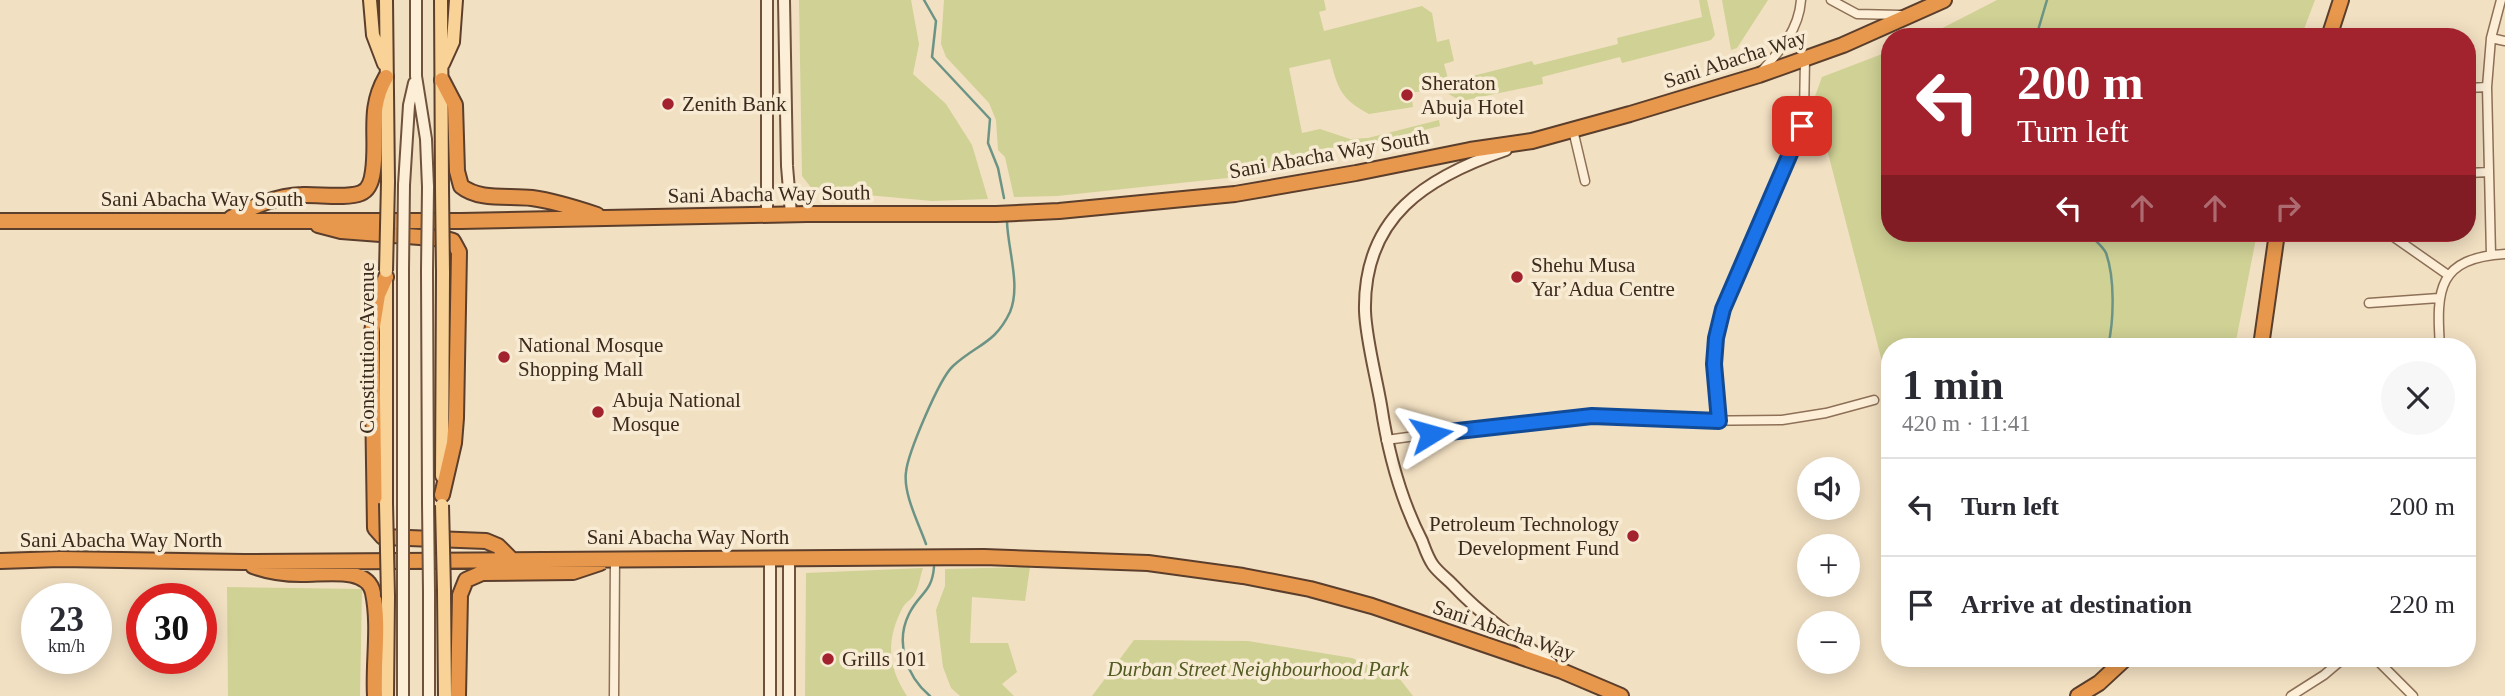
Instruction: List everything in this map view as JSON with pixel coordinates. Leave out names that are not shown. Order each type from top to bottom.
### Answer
[{"type":"highway","name":"Sani Abacha Way","points":[[1881,28],[1944,0]]},
{"type":"highway","points":[[2332,28],[2341,0]]},
{"type":"highway","name":"Sani Abacha Way","points":[[1532,141],[1759,75],[1881,28]]},
{"type":"highway","points":[[227,220],[258,204],[280,198],[300,195],[349,195],[368,188],[374,169],[374,103],[386,72]]},
{"type":"highway","points":[[442,73],[454,105],[457,171],[461,186],[476,194],[551,202],[608,218]]},
{"type":"highway","name":"Sani Abacha Way South","points":[[0,220],[608,218],[1059,211],[1235,194],[1532,141]]},
{"type":"highway","points":[[309,220],[328,229],[446,239],[457,246],[456,418],[454,443],[442,500]]},
{"type":"highway","points":[[2262,338],[2276,242]]},
{"type":"highway","points":[[386,274],[378,295],[372,332],[375,528],[383,537],[486,541],[498,546],[511,559]]},
{"type":"highway","name":"Sani Abacha Way North","points":[[0,561],[984,557],[1148,564],[1201,570],[1282,583],[1372,606]]},
{"type":"highway","points":[[458,696],[452,674],[460,595],[466,580],[482,573],[573,572],[615,559]]},
{"type":"highway","points":[[244,562],[272,572],[348,574],[368,582],[374,594],[375,610],[374,689]]},
{"type":"highway","name":"Sani Abacha Way","points":[[1372,606],[1562,671],[1621,696]]},
{"type":"highway","points":[[2078,696],[2099,683],[2116,667]]},
{"type":"main road","points":[[370,0],[373,35],[386,72]]},
{"type":"main road","name":"Constitution Avenue","points":[[386,0],[387,696]]},
{"type":"main road","name":"Constitution Avenue","points":[[416,0],[416,76],[426,139],[428,187],[429,696]]},
{"type":"main road","points":[[442,0],[442,500],[444,590],[452,674],[445,696]]},
{"type":"main road","points":[[442,73],[453,42],[456,0]]},
{"type":"main road","points":[[767,0],[767,214]]},
{"type":"main road","points":[[784,0],[787,166],[791,214]]},
{"type":"main road","name":"Constitution Avenue","points":[[403,696],[404,185],[409,105],[416,76]]},
{"type":"main road","points":[[1532,141],[1478,159],[1441,176],[1417,192],[1391,221],[1374,250],[1365,311],[1386,440],[1401,494],[1433,565],[1488,619],[1562,671]]},
{"type":"main road","points":[[770,557],[771,696]]},
{"type":"main road","points":[[789,557],[789,696]]},
{"type":"street","points":[[1759,75],[1781,50],[1794,28],[1800,13],[1801,0]]},
{"type":"street","points":[[1831,0],[1857,14],[1913,14]]},
{"type":"street","points":[[2491,255],[2487,87],[2491,38],[2501,0]]},
{"type":"street","points":[[2491,38],[2505,41]]},
{"type":"street","points":[[1719,421],[1714,364],[1716,338],[1723,309],[1802,126],[1805,59]]},
{"type":"street","points":[[2476,88],[2487,87]]},
{"type":"street","points":[[1573,130],[1585,181]]},
{"type":"street","points":[[2476,173],[2489,172]]},
{"type":"street","points":[[2401,242],[2448,275]]},
{"type":"street","points":[[2440,338],[2439,298],[2448,275],[2458,265],[2491,255],[2505,254]]},
{"type":"street","points":[[2369,303],[2439,298]]},
{"type":"street","points":[[1386,440],[1592,416],[1719,421],[1782,420],[1826,413],[1874,400]]},
{"type":"street","points":[[614,696],[615,559]]},
{"type":"street","points":[[2291,696],[2333,667]]},
{"type":"street","points":[[2384,667],[2413,696]]},
{"type":"green space","points":[[799,0],[911,0],[919,44],[913,74],[946,104],[972,145],[988,199],[932,201],[813,190],[802,176]]},
{"type":"green space","points":[[944,0],[1324,0],[1326,10],[1319,12],[1324,31],[1422,6],[1432,13],[1437,42],[1449,39],[1454,61],[1444,64],[1449,82],[1532,61],[1534,65],[1618,44],[1617,38],[1702,17],[1699,0],[1707,0],[1715,35],[1711,40],[1622,63],[1620,57],[1542,77],[1543,84],[1461,101],[1438,88],[1411,93],[1413,107],[1369,114],[1346,98],[1330,59],[1289,68],[1302,133],[1320,129],[1350,139],[1368,138],[1439,120],[1440,126],[1367,144],[1311,150],[1292,171],[1057,196],[1014,197],[1005,157],[998,150],[996,120],[989,103],[946,57],[941,44]]},
{"type":"green space","points":[[1722,0],[1768,0],[1737,48],[1731,50]]},
{"type":"green space","points":[[1997,0],[2315,0],[2304,28],[1943,28]]},
{"type":"green space","points":[[1881,54],[1881,242],[2255,242],[2237,338],[1881,338],[1881,358],[1814,99],[1822,77]]},
{"type":"green space","points":[[1030,567],[1025,601],[972,597],[970,643],[1008,643],[1017,672],[1002,684],[1014,696],[960,696],[951,688],[943,667],[936,610],[945,586],[945,569]]},
{"type":"green space","points":[[923,568],[916,592],[897,619],[892,641],[892,663],[907,696],[805,696],[806,573]]},
{"type":"green space","points":[[227,587],[362,589],[360,696],[228,696]]},
{"type":"green space","name":"Durban Street Neighbourhood Park","points":[[1134,640],[1248,641],[1352,658],[1399,678],[1413,696],[1092,696]]},
{"type":"waterway","points":[[924,0],[936,21],[932,57],[990,119],[988,143],[998,168],[1004,198]]},
{"type":"waterway","points":[[2039,28],[2047,0]]},
{"type":"waterway","points":[[926,544],[907,490],[908,463],[925,417],[947,374],[953,366],[992,337],[1010,312],[1014,279],[1007,222]]},
{"type":"waterway","points":[[2097,242],[2105,250],[2111,275],[2112,312],[2109,338]]},
{"type":"waterway","points":[[930,696],[909,669],[903,636],[909,614],[928,588],[934,567]]},
{"type":"place","name":"Sheraton Abuja Hotel","points":[[1407,95]]},
{"type":"place","name":"Zenith Bank","points":[[668,104]]},
{"type":"place","name":"Shehu Musa Yar’Adua Centre","points":[[1517,277]]},
{"type":"place","name":"National Mosque Shopping Mall","points":[[504,357]]},
{"type":"place","name":"Abuja National Mosque","points":[[598,412]]},
{"type":"place","name":"Petroleum Technology Development Fund","points":[[1633,536]]},
{"type":"place","name":"Grills 101","points":[[828,659]]},
{"type":"route","points":[[1431,434],[1592,416],[1719,421],[1714,364],[1716,338],[1723,309],[1802,126]]}]
